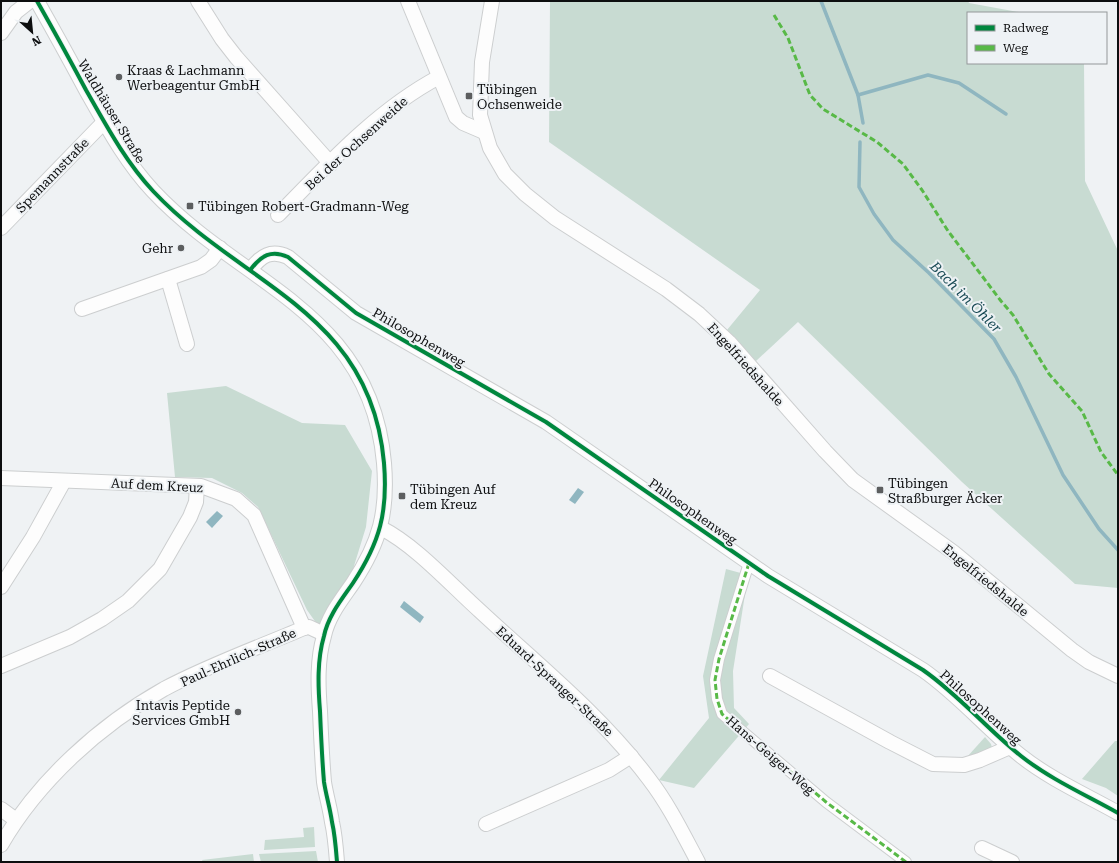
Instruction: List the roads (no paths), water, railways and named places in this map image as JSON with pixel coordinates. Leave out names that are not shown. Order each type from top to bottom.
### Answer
[{"type":"street","points":[[1,33],[16,12],[30,1]]},
{"type":"street","name":"Waldhäuser Straße","points":[[37,1],[104,122],[130,164],[154,192],[178,215],[220,248],[289,298],[324,331],[352,363],[362,380],[373,409],[384,460],[385,503],[380,528],[372,553],[339,603],[324,634],[318,677],[324,784],[332,822],[337,862]]},
{"type":"street","points":[[198,1],[229,49],[330,164]]},
{"type":"street","points":[[408,1],[438,77],[456,117],[463,123],[484,132]]},
{"type":"street","name":"Engelfriedshalde","points":[[492,1],[480,82],[480,115],[484,132],[497,163],[516,186],[555,218],[700,314],[729,342],[825,451],[853,480],[953,552],[1072,650],[1089,662],[1118,676]]},
{"type":"street","name":"Bei der Ochsenweide","points":[[278,215],[386,112],[407,96],[438,77]]},
{"type":"street","name":"Spemannstraße","points":[[1,228],[104,122]]},
{"type":"street","points":[[82,309],[201,267],[211,260],[220,248]]},
{"type":"street","name":"Philosophenweg","points":[[251,270],[263,256],[280,253],[288,257],[356,312],[546,422],[749,563],[923,670],[941,683],[1010,747],[1040,769],[1118,813]]},
{"type":"street","points":[[168,279],[187,344]]},
{"type":"street","name":"Auf dem Kreuz","points":[[1,478],[197,486],[218,491],[236,499],[254,515],[304,628]]},
{"type":"street","points":[[1,587],[37,530],[64,481]]},
{"type":"street","points":[[1,666],[70,637],[102,619],[128,601],[160,569],[190,517],[196,502],[197,486]]},
{"type":"street","name":"Eduard-Spranger-Straße","points":[[380,528],[409,547],[594,716],[631,756],[662,798],[698,862]]},
{"type":"street","name":"Hans-Geiger-Weg","points":[[749,563],[719,659],[715,680],[717,699],[722,714],[826,802],[906,862]]},
{"type":"street","name":"Paul-Ehrlich-Straße","points":[[1,845],[16,820],[47,784],[84,746],[128,713],[180,682],[304,628],[308,627],[324,634]]},
{"type":"street","points":[[770,676],[932,764],[964,765],[1010,747]]},
{"type":"street","points":[[486,824],[610,770],[631,756]]},
{"type":"street","points":[[1,809],[16,820]]},
{"type":"street","points":[[982,848],[1012,862]]},
{"type":"water","points":[[578,488],[584,492],[575,504],[569,500]]},
{"type":"water","points":[[217,511],[223,516],[212,528],[206,522]]},
{"type":"water","points":[[404,601],[424,617],[420,623],[400,607]]},
{"type":"waterway","name":"Bach im Öhler","points":[[821,1],[858,95],[863,123]]},
{"type":"waterway","points":[[858,95],[928,75],[959,83],[1006,114]]},
{"type":"waterway","name":"Bach im Öhler","points":[[860,142],[859,187],[874,214],[893,240],[929,273],[994,339],[1016,377],[1063,475],[1099,529],[1118,550]]},
{"type":"place","name":"Kraas & Lachmann Werbeagentur GmbH","points":[[119,77]]},
{"type":"place","name":"Tübingen Ochsenweide","points":[[469,96]]},
{"type":"place","name":"Tübingen Robert-Gradmann-Weg","points":[[190,206]]},
{"type":"place","name":"Gehr","points":[[181,248]]},
{"type":"place","name":"Tübingen Straßburger Äcker","points":[[880,490]]},
{"type":"place","name":"Tübingen Auf dem Kreuz","points":[[402,496]]},
{"type":"place","name":"Intavis Peptide Services GmbH","points":[[238,712]]}]
